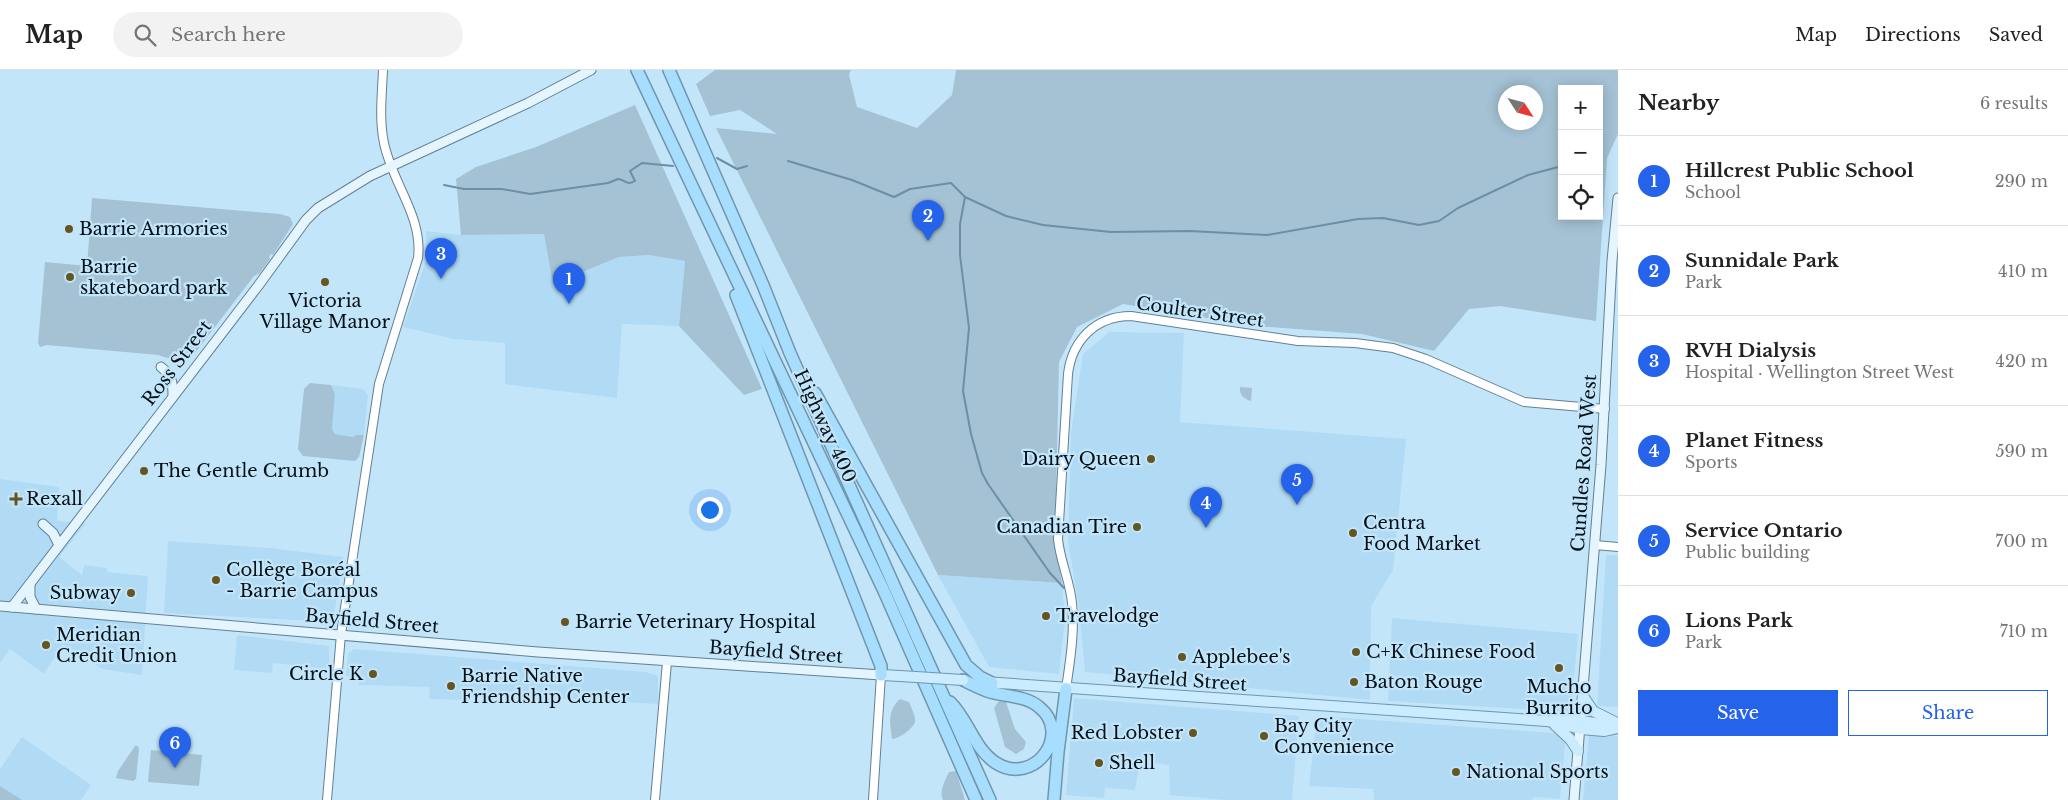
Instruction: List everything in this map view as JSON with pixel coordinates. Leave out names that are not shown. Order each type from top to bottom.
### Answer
[{"type":"highway","name":"Highway 400","points":[[638,70],[884,591],[976,800]]},
{"type":"highway","name":"Highway 400","points":[[669,70],[763,285],[790,353],[990,800]]},
{"type":"highway","points":[[703,208],[762,364],[881,666],[881,676]]},
{"type":"highway","points":[[790,353],[810,384],[966,665],[980,677],[992,683]]},
{"type":"highway","points":[[942,694],[955,706],[988,757],[996,763],[1006,768],[1024,768],[1037,763],[1050,746],[1050,724],[1046,714],[1039,707],[1019,698],[988,692],[963,680]]},
{"type":"highway","points":[[1054,800],[1066,689]]},
{"type":"main road","name":"Ross Street","points":[[12,607],[258,286],[306,220],[331,198],[370,176],[528,103],[591,70]]},
{"type":"main road","name":"Cundles Road West","points":[[1574,800],[1605,409],[1612,261],[1618,198]]},
{"type":"main road","points":[[161,367],[170,375],[173,395]]},
{"type":"main road","points":[[43,524],[53,533],[59,545]]},
{"type":"main road","points":[[30,584],[30,597],[36,609]]},
{"type":"main road","name":"Bayfield Street","points":[[0,606],[668,662],[963,680],[1309,706],[1550,721],[1581,725],[1604,731],[1618,726]]},
{"type":"main road","points":[[1583,696],[1593,711],[1618,726]]},
{"type":"main road","points":[[1550,721],[1564,731],[1578,751]]},
{"type":"street","points":[[327,800],[341,634],[380,378],[418,258],[419,246],[418,231],[413,216],[391,166],[384,143],[382,126],[383,70]]},
{"type":"street","name":"Coulter Street","points":[[1066,689],[1071,645],[1072,603],[1059,552],[1058,539],[1069,363],[1078,343],[1092,327],[1101,322],[1120,316],[1131,316],[1298,341],[1370,344],[1412,353],[1524,402],[1605,409]]},
{"type":"street","points":[[1595,545],[1618,547]]},
{"type":"street","points":[[655,800],[668,662]]},
{"type":"street","points":[[873,800],[881,676]]},
{"type":"shaded area","points":[[715,70],[851,70],[849,75],[857,107],[917,128],[952,95],[956,70],[1618,70],[1618,134],[1607,158],[1603,217],[1603,85],[1558,85],[1558,220],[1603,220],[1596,321],[1500,306],[1469,309],[1434,351],[1362,334],[1255,326],[1123,304],[1077,327],[1059,362],[1055,539],[1062,583],[938,575],[716,128],[777,134],[740,110],[710,116],[696,84]]},
{"type":"shaded area","points":[[635,105],[762,389],[744,395],[679,326],[685,261],[649,255],[619,257],[553,284],[544,234],[461,235],[456,179],[476,167],[536,147]]},
{"type":"shaded area","points":[[92,198],[280,214],[290,217],[293,224],[260,273],[254,276],[191,356],[172,359],[158,355],[47,345],[40,347],[38,343],[45,262],[87,266]]},
{"type":"shaded area","points":[[426,231],[461,235],[544,234],[553,284],[619,257],[649,255],[685,261],[679,326],[622,324],[617,398],[505,384],[505,343],[454,339],[403,327],[426,261]]},
{"type":"shaded area","points":[[1109,332],[1184,333],[1180,422],[1406,439],[1393,570],[1371,606],[1370,700],[1085,672],[1079,607],[1068,541],[1071,432],[1083,354]]},
{"type":"shaded area","points":[[310,383],[331,385],[335,394],[332,429],[335,434],[353,437],[364,435],[359,457],[355,461],[303,456],[298,449],[304,389]]},
{"type":"shaded area","points":[[331,385],[363,389],[368,395],[364,435],[353,437],[335,434],[332,429],[335,394]]},
{"type":"shaded area","points":[[1240,387],[1252,388],[1251,401],[1243,396],[1240,392]]},
{"type":"shaded area","points":[[0,479],[59,487],[57,521],[86,523],[59,557],[82,575],[84,565],[107,568],[107,572],[148,576],[142,675],[102,669],[63,644],[44,674],[10,649],[0,663]]},
{"type":"shaded area","points":[[168,541],[270,548],[343,557],[333,622],[164,613]]},
{"type":"shaded area","points":[[1606,555],[1618,555],[1618,707],[1597,706]]},
{"type":"shaded area","points":[[938,575],[1062,583],[1065,619],[1059,674],[989,667]]},
{"type":"shaded area","points":[[1392,618],[1578,634],[1571,712],[1388,701]]},
{"type":"shaded area","points":[[237,635],[329,646],[329,669],[273,663],[272,673],[234,670]]},
{"type":"shaded area","points":[[354,649],[646,672],[656,675],[658,678],[658,704],[466,693],[464,700],[429,699],[430,687],[359,685],[359,677],[346,676],[348,654]]},
{"type":"shaded area","points":[[1074,698],[1299,716],[1292,800],[1225,800],[1170,795],[1169,765],[1140,761],[1135,790],[1105,788],[1104,798],[1066,795]]},
{"type":"shaded area","points":[[900,699],[909,702],[915,722],[905,733],[892,739],[891,713]]},
{"type":"shaded area","points":[[999,701],[1006,702],[1015,729],[1026,742],[1024,749],[1016,754],[1005,747],[994,708]]},
{"type":"shaded area","points":[[1317,716],[1566,734],[1560,799],[1533,797],[1532,800],[1374,800],[1373,789],[1309,786]]},
{"type":"shaded area","points":[[1594,734],[1618,736],[1618,800],[1583,800],[1589,736]]},
{"type":"shaded area","points":[[22,737],[91,785],[81,800],[0,800],[0,769]]},
{"type":"shaded area","points":[[135,746],[138,746],[139,749],[136,779],[133,781],[116,778],[118,771]]},
{"type":"shaded area","points":[[151,750],[202,755],[199,786],[148,782]]},
{"type":"shaded area","points":[[956,771],[965,800],[943,800],[942,789],[946,778],[949,772]]},
{"type":"shaded area","points":[[0,786],[22,800],[0,800]]},
{"type":"waterway","points":[[717,158],[737,169],[747,166]]},
{"type":"waterway","points":[[788,161],[852,180],[894,197],[910,189],[951,183],[965,197],[1006,216],[1043,225],[1111,232],[1190,231],[1267,235],[1358,219],[1383,218],[1419,225],[1439,221],[1458,208],[1528,175],[1558,167]]},
{"type":"waterway","points":[[444,185],[464,189],[502,189],[530,194],[608,183],[618,179],[628,183],[632,182],[635,181],[630,171],[642,163],[673,166]]},
{"type":"waterway","points":[[965,197],[960,224],[960,255],[969,328],[963,391],[971,434],[982,473],[988,484],[1050,573],[1064,588]]},
{"type":"place","name":"Barrie Armories","points":[[69,229]]},
{"type":"place","name":"Sunnidale Park","points":[[928,241]]},
{"type":"place","name":"Barrie skateboard park","points":[[70,277]]},
{"type":"place","name":"RVH Dialysis","points":[[441,279]]},
{"type":"place","name":"Victoria Village Manor","points":[[325,282]]},
{"type":"place","name":"Hillcrest Public School","points":[[569,304]]},
{"type":"place","name":"Dairy Queen","points":[[1151,459]]},
{"type":"place","name":"The Gentle Crumb","points":[[144,471]]},
{"type":"place","name":"Rexall","points":[[16,499]]},
{"type":"place","name":"Service Ontario","points":[[1297,505]]},
{"type":"place","name":"Canadian Tire","points":[[1137,527]]},
{"type":"place","name":"Planet Fitness","points":[[1206,528]]},
{"type":"place","name":"Centra Food Market","points":[[1353,533]]},
{"type":"place","name":"Collège Boréal - Barrie Campus","points":[[216,580]]},
{"type":"place","name":"Subway","points":[[131,593]]},
{"type":"place","name":"Travelodge","points":[[1046,616]]},
{"type":"place","name":"Barrie Veterinary Hospital","points":[[565,622]]},
{"type":"place","name":"Meridian Credit Union","points":[[46,645]]},
{"type":"place","name":"C+K Chinese Food","points":[[1356,652]]},
{"type":"place","name":"Applebee's","points":[[1182,657]]},
{"type":"place","name":"Mucho Burrito","points":[[1559,668]]},
{"type":"place","name":"Circle K","points":[[373,674]]},
{"type":"place","name":"Baton Rouge","points":[[1354,682]]},
{"type":"place","name":"Barrie Native Friendship Center","points":[[451,686]]},
{"type":"place","name":"Red Lobster","points":[[1193,733]]},
{"type":"place","name":"Bay City Convenience","points":[[1264,736]]},
{"type":"place","name":"Shell","points":[[1099,763]]},
{"type":"place","name":"Lions Park","points":[[175,768]]},
{"type":"place","name":"National Sports","points":[[1456,772]]}]
